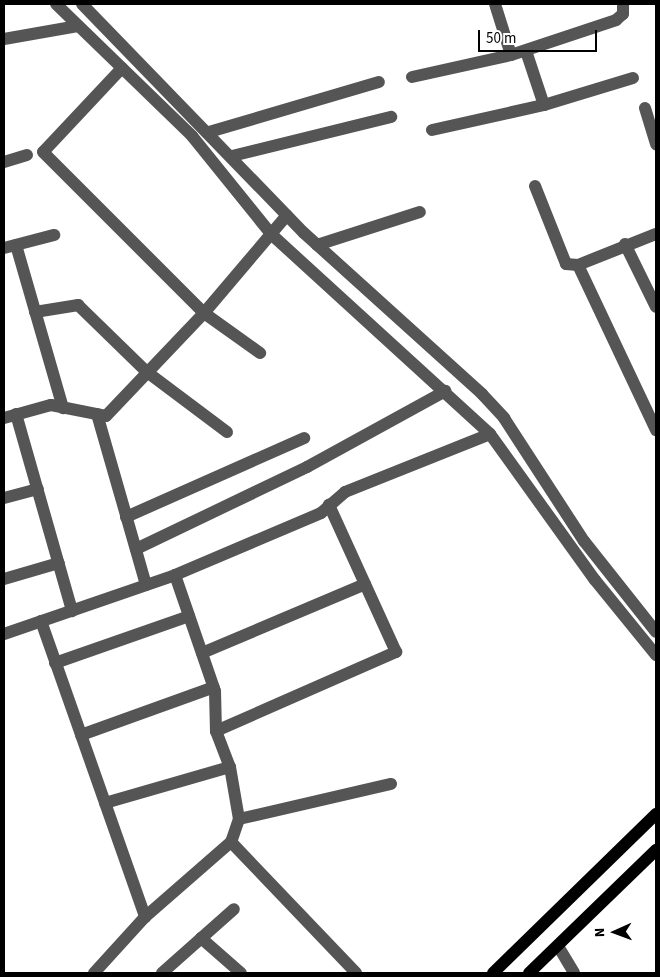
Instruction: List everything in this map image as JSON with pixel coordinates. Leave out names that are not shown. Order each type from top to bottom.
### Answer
[{"type":"main road","points":[[493,973],[656,814]]},
{"type":"main road","points":[[529,973],[656,850]]},
{"type":"street","points":[[56,4],[192,136],[271,234],[490,434],[595,580],[656,655]]},
{"type":"street","points":[[82,4],[209,132],[287,215],[482,394],[504,418],[584,541],[656,632]]},
{"type":"street","points":[[495,4],[511,55]]},
{"type":"street","points":[[412,77],[526,51],[616,20],[622,14],[623,4]]},
{"type":"street","points":[[4,38],[78,26]]},
{"type":"street","points":[[526,51],[544,105]]},
{"type":"street","points":[[122,68],[43,152],[204,312],[260,353]]},
{"type":"street","points":[[432,130],[544,105],[633,78]]},
{"type":"street","points":[[209,132],[379,82]]},
{"type":"street","points":[[645,108],[656,144]]},
{"type":"street","points":[[232,156],[391,117]]},
{"type":"street","points":[[4,162],[27,155]]},
{"type":"street","points":[[535,186],[566,264],[578,265],[625,244],[656,234]]},
{"type":"street","points":[[317,244],[420,212]]},
{"type":"street","points":[[72,611],[38,489],[10,416],[51,405],[106,416],[204,312],[287,215]]},
{"type":"street","points":[[54,235],[10,247],[35,312],[63,408]]},
{"type":"street","points":[[625,244],[652,285],[656,307]]},
{"type":"street","points":[[578,265],[656,430]]},
{"type":"street","points":[[35,312],[78,304],[147,372],[227,432]]},
{"type":"street","points":[[136,549],[307,468],[445,391]]},
{"type":"street","points":[[97,414],[146,585]]},
{"type":"street","points":[[4,634],[175,575],[321,513],[345,492],[490,434]]},
{"type":"street","points":[[126,517],[304,438]]},
{"type":"street","points":[[4,498],[38,489]]},
{"type":"street","points":[[216,731],[396,652],[329,505]]},
{"type":"street","points":[[4,579],[59,563]]},
{"type":"street","points":[[94,973],[145,917],[231,842],[239,819],[230,767],[216,731],[214,687],[175,575]]},
{"type":"street","points":[[202,653],[365,584]]},
{"type":"street","points":[[55,663],[189,616]]},
{"type":"street","points":[[40,622],[145,917]]},
{"type":"street","points":[[81,735],[214,687]]},
{"type":"street","points":[[105,803],[230,767]]},
{"type":"street","points":[[239,819],[391,784]]},
{"type":"street","points":[[231,842],[356,973]]},
{"type":"street","points":[[162,973],[234,909]]},
{"type":"street","points":[[201,938],[241,973]]},
{"type":"street","points":[[558,946],[574,973]]}]
